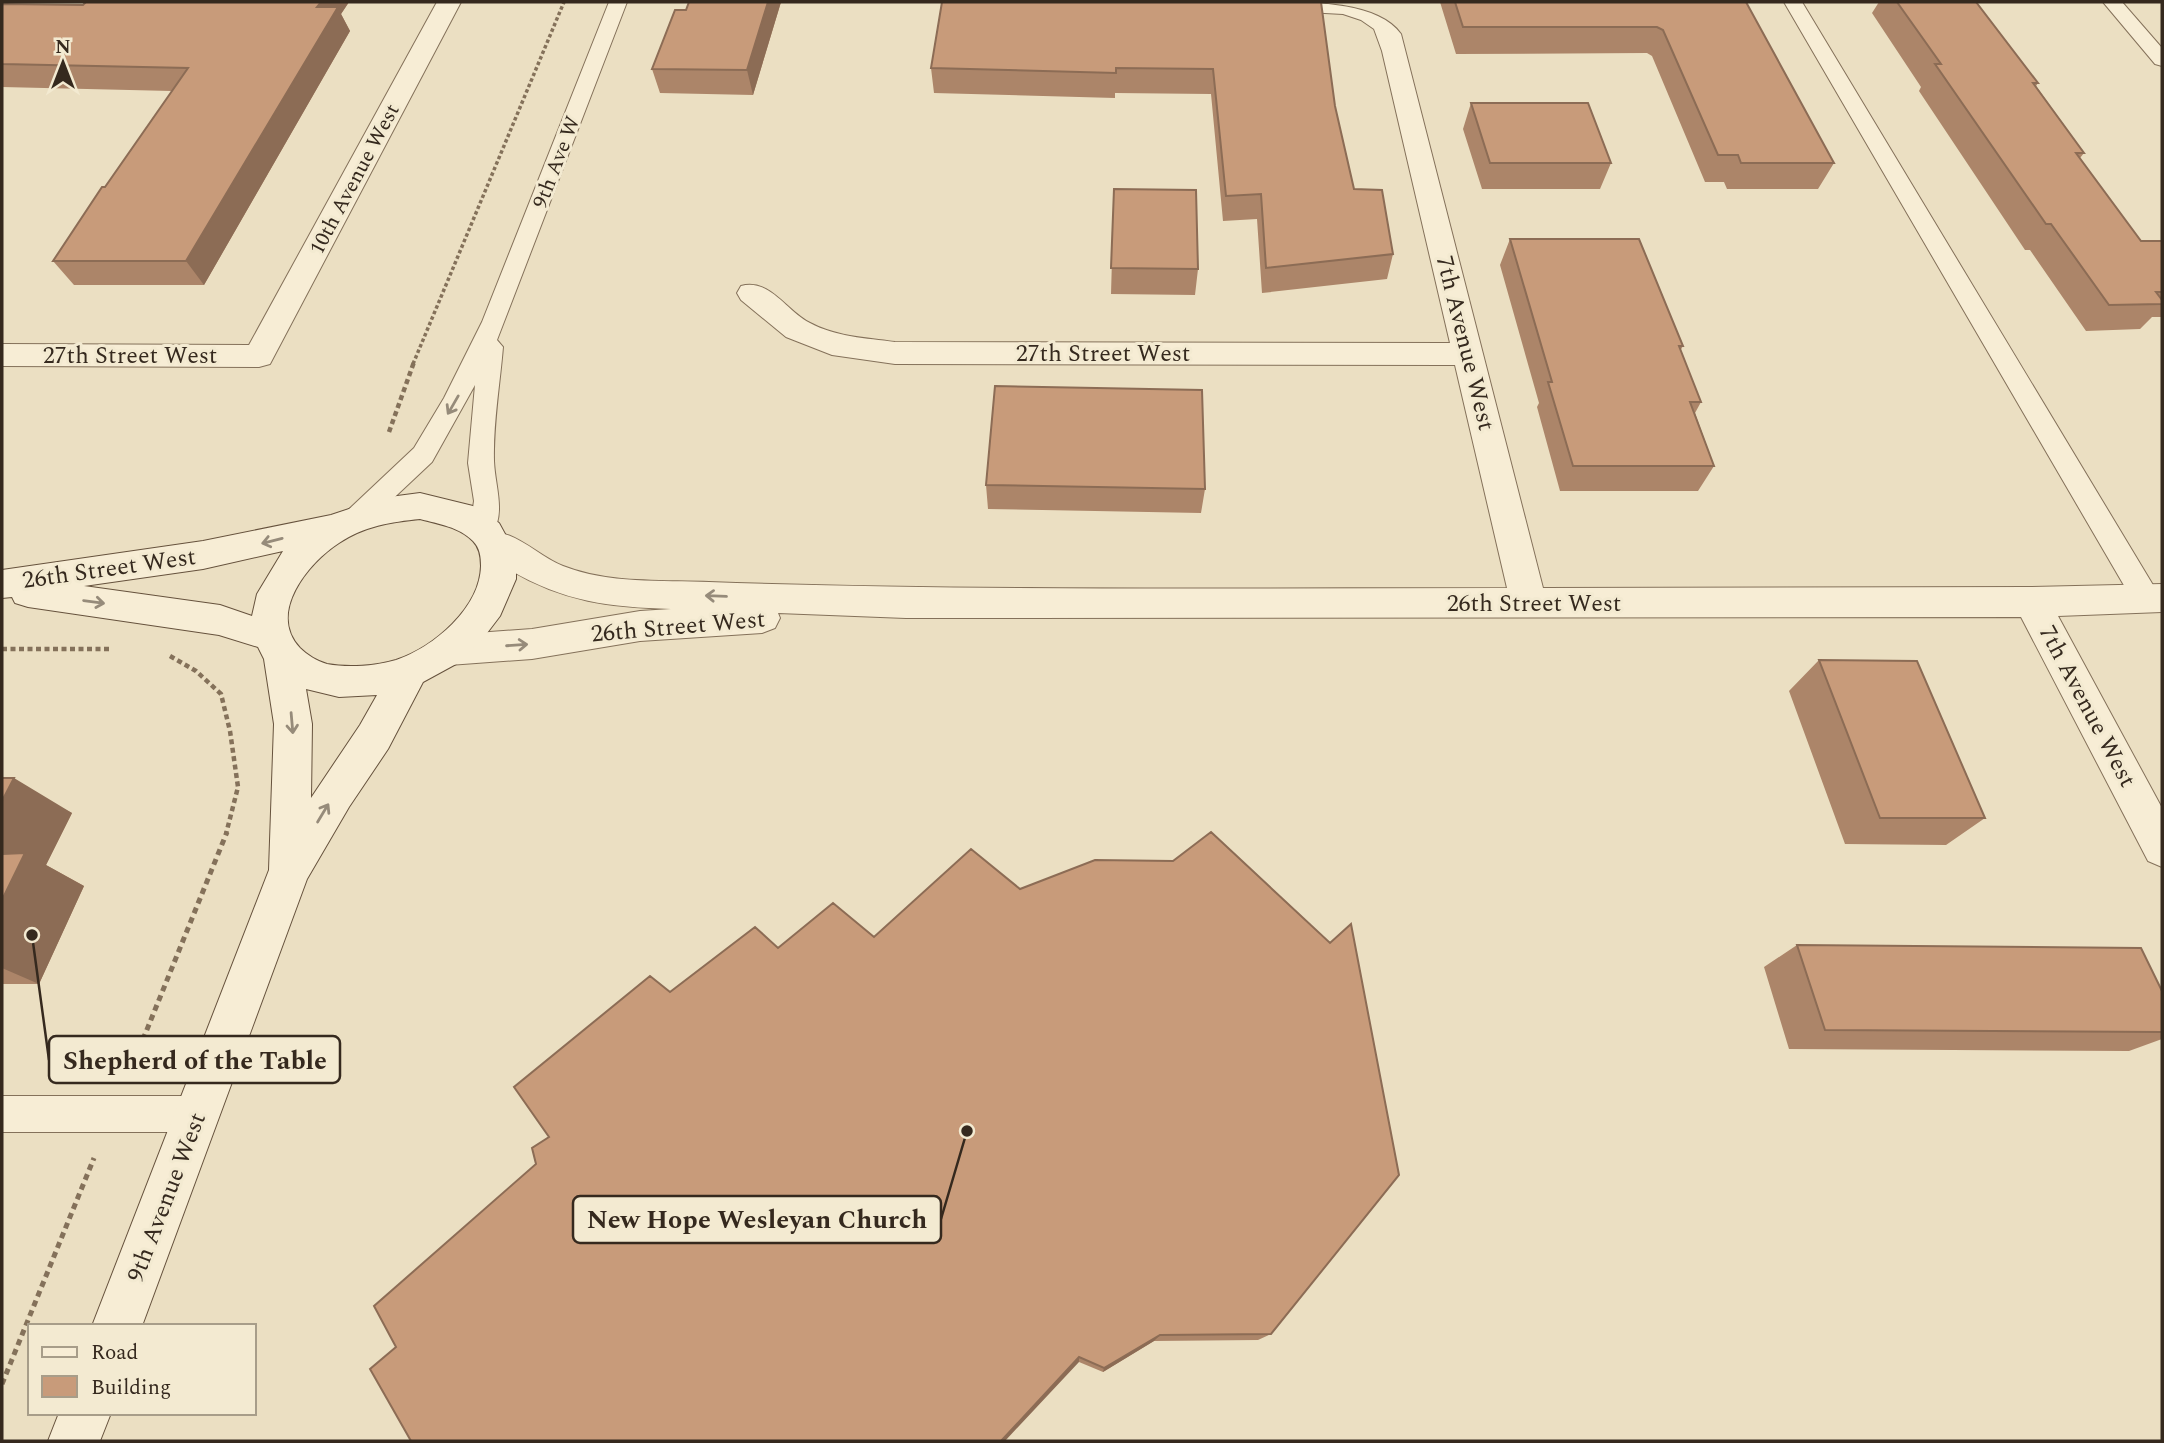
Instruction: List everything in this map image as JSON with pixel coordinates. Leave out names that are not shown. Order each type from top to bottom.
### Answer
[{"type":"street","name":"10th Avenue West","points":[[258,355],[449,2]]},
{"type":"street","name":"7th Avenue West","points":[[1247,3],[1328,4],[1360,9],[1382,23],[1392,46],[1402,84],[1529,603]]},
{"type":"street","name":"27th Street West","points":[[752,293],[797,330],[832,344],[895,353],[1469,354]]},
{"type":"street","name":"27th Street West","points":[[2,355],[258,355]]},
{"type":"street","points":[[420,506],[444,509],[466,516],[489,536],[500,563],[498,585],[489,607],[473,628],[449,650],[410,672],[366,681],[332,681],[303,672],[276,644],[270,608],[280,582],[299,556],[347,523],[387,509],[420,506]]},
{"type":"street","name":"26th Street West","points":[[2,584],[203,555],[347,523]]},
{"type":"street","name":"26th Street West","points":[[489,536],[551,577],[586,587],[625,593],[906,603],[2032,602],[2154,598]]},
{"type":"street","name":"26th Street West","points":[[2,590],[220,620],[255,632],[276,644]]},
{"type":"street","name":"7th Avenue West","points":[[2032,602],[2162,848]]},
{"type":"street","name":"26th Street West","points":[[449,650],[532,644],[640,626],[818,614],[906,603]]},
{"type":"street","name":"9th Avenue West","points":[[276,644],[293,723],[289,871]]},
{"type":"street","name":"9th Avenue West","points":[[118,1324],[289,871],[335,794],[374,737],[410,672]]},
{"type":"street","points":[[74,1441],[84,1415]]},
{"type":"lane","name":"9th Ave W","points":[[494,322],[618,2]]},
{"type":"lane","points":[[1793,2],[2154,598]]},
{"type":"lane","points":[[2112,2],[2162,60]]},
{"type":"lane","points":[[347,523],[423,454],[456,399],[494,322]]},
{"type":"lane","points":[[489,536],[481,463],[483,413],[494,322]]},
{"type":"lane","points":[[2,1114],[197,1114]]},
{"type":"path","points":[[388,437],[423,334],[564,2]]},
{"type":"path","points":[[2,649],[121,649]]},
{"type":"path","points":[[2,1384],[225,839],[237,787],[230,731],[221,694],[196,671],[165,653]]},
{"type":"building","points":[[86,2],[321,2],[317,7],[338,7],[186,261],[53,261],[102,187],[105,187],[188,68],[2,64],[2,4],[83,5]]},
{"type":"building","points":[[689,2],[768,2],[747,70],[652,69],[675,10],[686,10]]},
{"type":"building","points":[[942,2],[1321,2],[1335,106],[1354,189],[1382,190],[1393,254],[1266,268],[1261,194],[1226,196],[1213,69],[1116,68],[1116,73],[931,68]]},
{"type":"building","points":[[1455,2],[1746,2],[1834,163],[1741,163],[1738,155],[1718,155],[1663,30],[1657,27],[1463,27]]},
{"type":"building","points":[[1897,2],[1976,2],[2038,83],[2033,83],[2084,153],[2076,153],[2141,241],[2162,241],[2162,292],[2156,292],[2162,304],[2109,305],[2051,224],[2046,224],[1935,64],[1941,64]]},
{"type":"building","points":[[1471,103],[1588,103],[1611,163],[1490,163]]},
{"type":"building","points":[[1114,189],[1196,190],[1198,269],[1111,268]]},
{"type":"building","points":[[1510,239],[1639,239],[1683,346],[1679,346],[1701,402],[1690,402],[1714,466],[1573,466],[1548,382],[1552,382]]},
{"type":"building","points":[[995,386],[1202,390],[1205,489],[986,485]]},
{"type":"building","points":[[1819,660],[1917,661],[1985,818],[1880,818]]},
{"type":"building","points":[[2,778],[14,778],[2,801]]},
{"type":"building","points":[[1211,832],[1330,943],[1351,924],[1399,1175],[1271,1334],[1160,1335],[1104,1368],[1079,1357],[1001,1441],[411,1441],[370,1369],[396,1347],[374,1306],[536,1164],[532,1148],[549,1137],[514,1087],[650,976],[670,992],[755,927],[778,948],[833,903],[874,937],[971,849],[1020,889],[1095,860],[1173,861]]},
{"type":"building","points":[[25,853],[2,900],[2,854]]},
{"type":"building","points":[[1797,945],[2141,948],[2162,991],[2162,1032],[1825,1030]]},
{"type":"place","name":"Shepherd of the Table","points":[[32,935]]},
{"type":"place","name":"New Hope Wesleyan Church","points":[[967,1131]]}]
